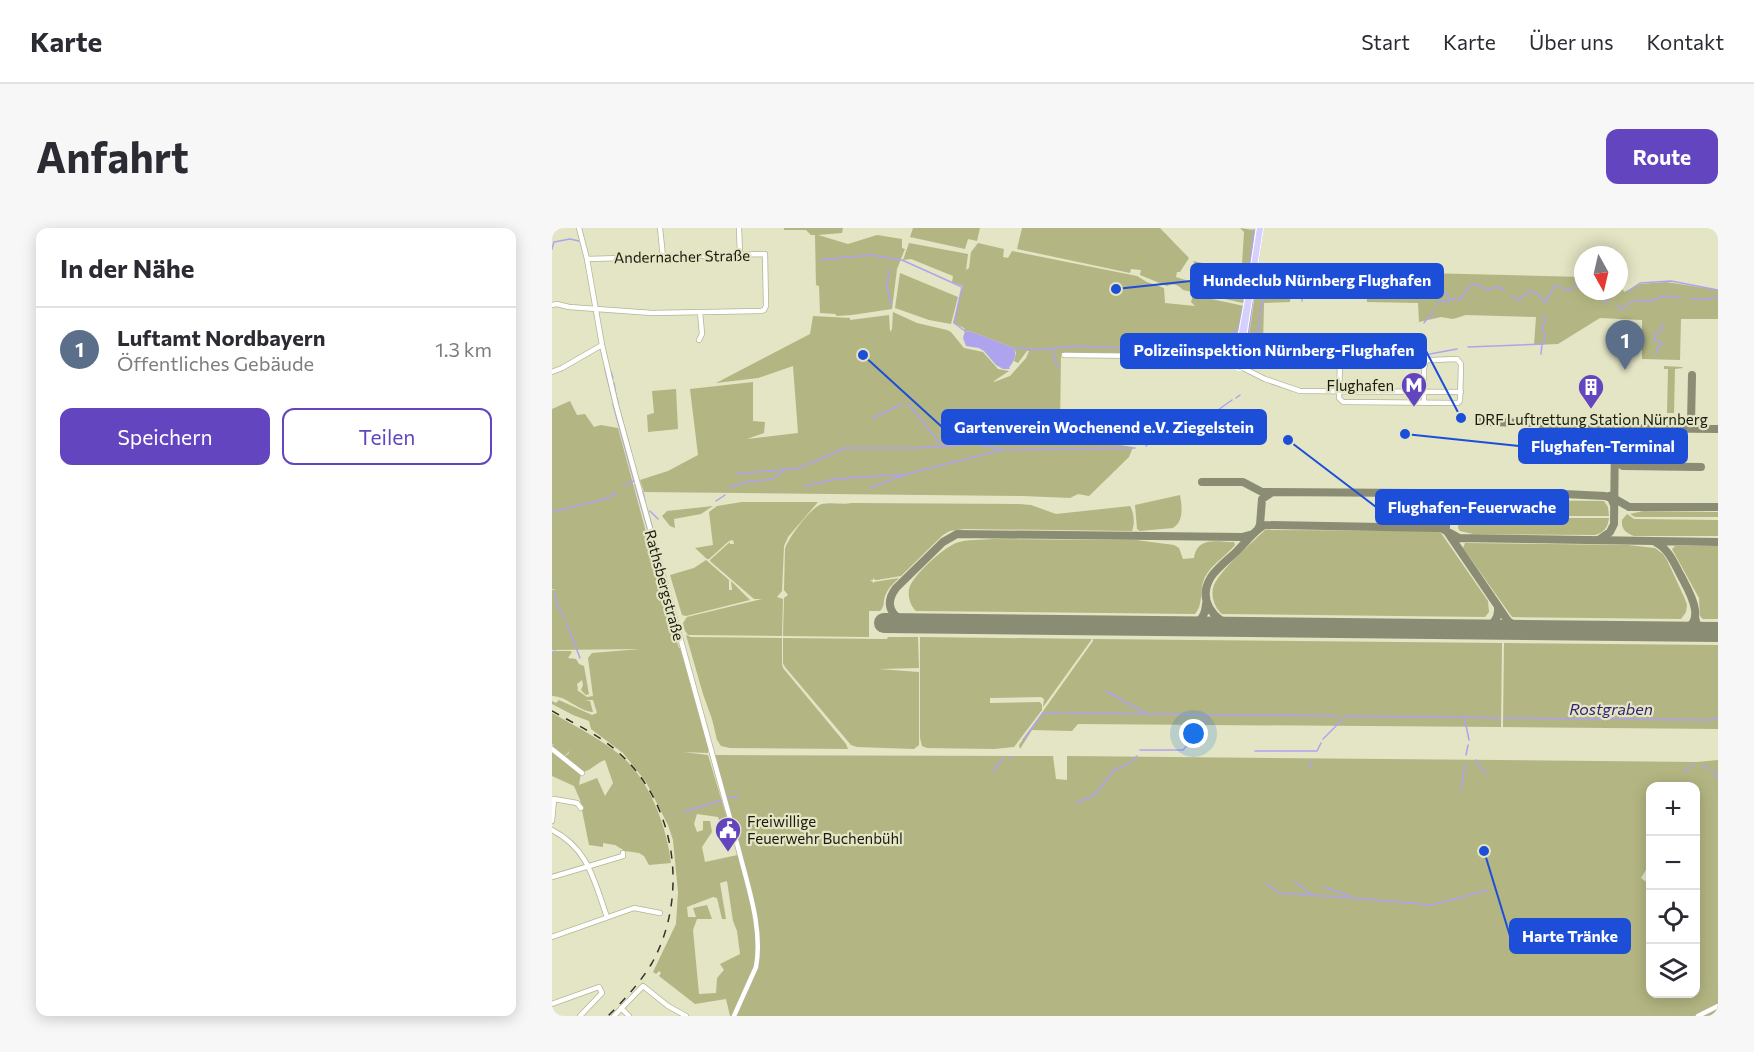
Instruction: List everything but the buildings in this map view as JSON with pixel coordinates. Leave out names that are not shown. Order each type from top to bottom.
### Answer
[{"type":"main road","points":[[1252,278],[1242,331],[1232,354],[1233,364],[1241,367],[1247,365],[1250,360],[1243,342],[1260,228]]},
{"type":"main road","points":[[1232,354],[1239,348],[1247,351]]},
{"type":"street","name":"Rathsbergstraße","points":[[579,228],[616,405],[739,851],[752,907],[758,940],[756,968],[734,1016]]},
{"type":"street","points":[[660,228],[663,257]]},
{"type":"street","points":[[739,228],[740,255]]},
{"type":"street","name":"Andernacher Straße","points":[[552,305],[643,312],[761,311],[765,308],[765,254],[587,259]]},
{"type":"street","points":[[699,340],[702,334],[700,312]]},
{"type":"street","points":[[1244,331],[1248,346],[1262,353]]},
{"type":"street","points":[[552,372],[602,345]]},
{"type":"street","points":[[1247,351],[1340,356]]},
{"type":"street","points":[[1064,355],[1232,354]]},
{"type":"street","points":[[1250,360],[1263,357],[1423,354],[1426,356],[1424,403]]},
{"type":"street","points":[[1340,356],[1339,399],[1343,402],[1460,402],[1460,361],[1426,359]]},
{"type":"street","points":[[1241,367],[1265,379],[1300,391],[1461,392]]},
{"type":"street","points":[[1377,392],[1377,402]]},
{"type":"street","points":[[552,748],[582,773]]},
{"type":"street","points":[[552,821],[553,799],[577,803],[581,808]]},
{"type":"street","points":[[552,830],[573,843],[583,855],[608,917]]},
{"type":"street","points":[[552,877],[623,856],[623,853]]},
{"type":"street","points":[[552,936],[633,908],[660,913]]},
{"type":"street","points":[[614,1016],[643,986],[668,1006],[686,1016]]},
{"type":"street","points":[[552,1004],[598,987],[602,993],[580,1016]]},
{"type":"street","points":[[1698,1016],[1718,1006]]},
{"type":"street","points":[[621,1008],[629,1016]]},
{"type":"green space","points":[[784,228],[843,228],[842,233],[818,235],[848,244],[877,235],[902,239],[902,248],[905,249],[897,269],[892,309],[837,316],[820,313],[819,286],[816,285],[815,235],[811,235],[806,230],[784,230]]},
{"type":"green space","points":[[913,228],[980,228],[977,241],[968,239],[965,249],[910,237]]},
{"type":"green space","points":[[1022,228],[1160,228],[1189,258],[1180,272],[1177,272],[1176,277],[1195,283],[1198,269],[1193,261],[1213,265],[1249,266],[1243,303],[1183,290],[1176,285],[1167,286],[1140,275],[1141,270],[1131,269],[1130,273],[1017,249]]},
{"type":"green space","points":[[1240,228],[1255,229],[1250,265],[1242,264],[1244,232]]},
{"type":"green space","points":[[909,243],[968,254],[966,270],[969,268],[971,252],[978,243],[1004,249],[1003,257],[1008,258],[1012,251],[1137,276],[1164,288],[1165,303],[1195,306],[1191,302],[1193,295],[1244,306],[1240,329],[1229,349],[1224,347],[1225,354],[1061,353],[1060,427],[1089,440],[1133,447],[1129,457],[1089,496],[1078,494],[1070,498],[644,492],[640,480],[668,471],[698,455],[690,389],[753,382],[753,421],[765,422],[764,433],[747,439],[798,433],[793,366],[758,378],[716,383],[810,334],[813,316],[850,318],[850,320],[889,315],[890,332],[893,312],[917,323],[951,332],[964,348],[983,352],[998,369],[1009,371],[994,382],[1010,376],[1026,358],[1029,351],[1018,363],[1014,361],[1016,353],[1014,348],[965,331],[964,328],[953,323],[963,286],[952,282],[953,276],[911,259],[903,260]]},
{"type":"green space","points":[[1259,266],[1574,277],[1574,300],[1628,300],[1628,290],[1640,284],[1666,282],[1718,290],[1718,319],[1681,319],[1680,360],[1642,359],[1642,320],[1600,318],[1558,344],[1534,345],[1536,317],[1466,315],[1453,319],[1441,317],[1419,322],[1418,303],[1367,302],[1366,287],[1292,285],[1290,302],[1264,303],[1263,346],[1257,346],[1251,342],[1249,336]]},
{"type":"green space","points":[[900,273],[958,297],[951,324],[929,320],[895,308]]},
{"type":"green space","points":[[1664,366],[1683,368],[1675,369],[1674,413],[1667,413],[1668,369],[1664,369]]},
{"type":"green space","points":[[676,389],[678,429],[648,432],[647,415],[654,413],[652,391]]},
{"type":"green space","points":[[570,401],[577,415],[585,414],[594,427],[601,425],[618,428],[670,621],[708,747],[708,753],[683,752],[708,755],[732,835],[725,836],[718,817],[697,814],[694,824],[697,832],[703,830],[703,821],[710,821],[712,832],[702,847],[705,862],[742,854],[714,755],[1053,756],[1056,779],[1067,780],[1067,756],[1697,762],[1718,760],[1718,1016],[730,1016],[726,999],[695,1004],[659,976],[661,973],[659,971],[656,974],[653,972],[676,924],[678,892],[673,840],[668,825],[646,782],[623,753],[591,729],[589,721],[552,704],[552,701],[556,703],[559,700],[592,715],[597,713],[593,700],[585,700],[590,701],[593,712],[582,709],[563,698],[552,696],[552,651],[570,651],[572,652],[568,658],[576,659],[584,666],[589,694],[586,695],[581,690],[582,680],[577,684],[577,690],[587,697],[593,696],[588,658],[592,653],[640,649],[552,650],[552,590],[556,590],[552,589],[552,409]],"holes":[[[727,881],[733,921],[737,931],[740,954],[720,964],[724,970],[717,978],[716,993],[699,994],[693,930],[697,919],[712,919],[707,905],[693,908],[696,917],[688,917],[687,907],[713,897],[717,898],[722,919],[726,919],[720,883]]]},
{"type":"green space","points":[[1180,495],[1181,513],[1177,525],[1173,528],[1140,531],[1137,529],[1135,505]]},
{"type":"green space","points":[[1486,500],[1604,501],[1608,507],[1609,516],[1521,515],[1486,503]]},
{"type":"green space","points":[[742,502],[818,502],[788,537],[784,546],[782,591],[777,597],[783,599],[782,636],[688,635],[683,623],[687,617],[762,599],[754,599],[710,561],[730,542],[734,544],[733,540],[729,541],[709,559],[695,548],[713,545],[709,512],[717,506]]},
{"type":"green space","points":[[826,503],[1019,504],[1031,505],[1056,514],[1130,506],[1134,525],[1132,531],[964,529],[950,531],[901,576],[870,580],[874,584],[874,582],[899,578],[885,596],[880,611],[869,611],[869,637],[783,636],[784,598],[788,595],[784,590],[787,544],[801,523],[818,506]]},
{"type":"green space","points":[[1484,505],[1530,518],[1609,518],[1605,529],[1595,535],[1473,534],[1460,531],[1459,522],[1484,523]]},
{"type":"green space","points":[[713,506],[701,514],[674,519],[675,528],[670,526],[662,516],[667,511]]},
{"type":"green space","points":[[1643,511],[1718,512],[1718,517],[1635,517],[1630,514]]},
{"type":"green space","points":[[1627,514],[1634,519],[1718,520],[1718,536],[1634,536],[1626,532],[1622,526],[1622,520]]},
{"type":"green space","points":[[1265,530],[1438,531],[1488,601],[1489,612],[1485,617],[1222,614],[1213,599],[1213,588],[1216,581]]},
{"type":"green space","points":[[994,539],[1136,540],[1174,545],[1179,548],[1183,559],[1194,558],[1199,546],[1204,543],[1234,542],[1235,545],[1205,577],[1200,606],[1195,614],[916,611],[910,601],[909,589],[911,583],[929,563],[956,543]]},
{"type":"green space","points":[[1465,543],[1628,545],[1655,548],[1667,560],[1685,599],[1686,612],[1681,619],[1512,617],[1463,548]]},
{"type":"green space","points":[[1675,546],[1718,546],[1718,619],[1703,619],[1700,616],[1699,598],[1672,549]]},
{"type":"green space","points":[[706,560],[729,580],[729,590],[732,590],[731,581],[750,600],[686,616],[682,615],[670,575],[694,568]]},
{"type":"green space","points":[[686,635],[691,637],[782,638],[783,668],[848,749],[721,746],[717,740]]},
{"type":"green space","points":[[888,637],[918,637],[919,668],[879,669],[919,672],[919,745],[914,749],[851,745],[783,663],[783,638],[887,639]]},
{"type":"green space","points":[[920,637],[1092,639],[1043,707],[1044,699],[1041,697],[990,698],[990,703],[1040,702],[1042,705],[1042,710],[1014,747],[994,749],[922,746],[920,738]]},
{"type":"green space","points":[[1093,639],[1502,643],[1501,727],[1078,724],[1072,731],[1032,730],[1020,749],[1019,745]]},
{"type":"green space","points":[[1504,643],[1718,645],[1718,729],[1503,727]]},
{"type":"green space","points":[[552,713],[604,743],[620,755],[640,777],[661,819],[671,863],[649,865],[644,856],[639,853],[625,851],[615,845],[603,843],[603,847],[589,845],[580,800],[574,786],[552,776],[552,749],[581,773],[579,785],[597,778],[605,796],[613,783],[605,760],[582,772],[564,757],[569,753],[571,744],[569,752],[563,757],[552,747],[554,744],[552,745]]},
{"type":"shaded area","points":[[965,331],[1014,348],[1015,356],[1010,369],[1003,369],[996,365],[979,348],[966,346],[963,338]]},
{"type":"waterway","points":[[1258,263],[1263,228]]},
{"type":"waterway","points":[[1250,264],[1253,230]]},
{"type":"waterway","points":[[552,249],[554,242],[570,239],[579,241]]},
{"type":"waterway","points":[[821,260],[870,255],[901,260]]},
{"type":"waterway","points":[[902,260],[962,287],[954,323],[965,331]]},
{"type":"waterway","points":[[1244,302],[1250,267]]},
{"type":"waterway","points":[[1255,287],[1258,267]]},
{"type":"waterway","points":[[889,270],[887,286],[891,305]]},
{"type":"waterway","points":[[1266,295],[1268,280],[1282,274],[1293,275]]},
{"type":"waterway","points":[[1255,331],[1260,327],[1260,311],[1266,296],[1284,289],[1287,279],[1293,275],[1311,274],[1326,279],[1353,281],[1380,279],[1396,292],[1401,293],[1432,287],[1440,288],[1449,298],[1456,300],[1461,299],[1473,284],[1482,286],[1486,290],[1498,287],[1504,290]]},
{"type":"waterway","points":[[1321,277],[1324,275],[1339,276]]},
{"type":"waterway","points":[[1340,277],[1362,278]]},
{"type":"waterway","points":[[1628,291],[1640,283],[1671,281],[1718,290]]},
{"type":"waterway","points":[[1512,296],[1519,300],[1529,291],[1537,294],[1546,303],[1554,286],[1568,290],[1574,287]]},
{"type":"waterway","points":[[1285,288],[1299,292],[1305,289],[1306,296],[1302,301]]},
{"type":"waterway","points":[[1253,296],[1254,291]]},
{"type":"waterway","points":[[1617,306],[1623,309],[1635,301],[1649,302],[1664,296],[1681,298]]},
{"type":"waterway","points":[[1690,299],[1718,297]]},
{"type":"waterway","points":[[1437,305],[1441,301],[1448,302],[1450,298]]},
{"type":"waterway","points":[[1248,336],[1253,299]]},
{"type":"waterway","points":[[1603,300],[1608,302]]},
{"type":"waterway","points":[[1237,331],[1243,306]]},
{"type":"waterway","points":[[1424,323],[1434,312]]},
{"type":"waterway","points":[[1468,347],[1544,344],[1545,334],[1542,328],[1544,314]]},
{"type":"waterway","points":[[1658,354],[1657,349],[1662,343],[1654,339],[1656,333],[1662,330],[1662,324]]},
{"type":"waterway","points":[[1225,347],[1233,332],[1236,331]]},
{"type":"waterway","points":[[1248,337],[1248,342]]},
{"type":"waterway","points":[[1134,338],[1145,341]]},
{"type":"waterway","points":[[1541,354],[1542,344]]},
{"type":"waterway","points":[[1030,349],[1080,346],[1181,351],[1206,349],[1219,352],[1224,350]]},
{"type":"waterway","points":[[1014,348],[1028,349]]},
{"type":"waterway","points":[[1053,349],[1059,368]]},
{"type":"waterway","points":[[1430,354],[1457,349]]},
{"type":"waterway","points":[[605,369],[613,401]]},
{"type":"waterway","points":[[611,372],[613,378]]},
{"type":"waterway","points":[[614,383],[616,395]]},
{"type":"waterway","points":[[1236,398],[1240,395]]},
{"type":"waterway","points":[[617,398],[618,403]]},
{"type":"waterway","points":[[1208,417],[1232,400]]},
{"type":"waterway","points":[[908,403],[941,445]]},
{"type":"waterway","points":[[613,404],[634,481],[625,485]]},
{"type":"waterway","points":[[873,418],[902,404]]},
{"type":"waterway","points":[[619,408],[631,452]]},
{"type":"waterway","points":[[1194,424],[1204,420]]},
{"type":"waterway","points":[[1146,446],[1152,441]]},
{"type":"waterway","points":[[736,474],[799,468],[845,448],[916,448],[977,444],[1002,450]]},
{"type":"waterway","points":[[870,488],[907,474],[1002,450],[1135,448]]},
{"type":"waterway","points":[[729,488],[745,482],[773,479],[784,470]]},
{"type":"waterway","points":[[804,486],[836,479],[903,474]]},
{"type":"waterway","points":[[635,485],[656,558]]},
{"type":"waterway","points":[[643,492],[645,501]]},
{"type":"waterway","points":[[552,512],[602,500],[617,493]]},
{"type":"waterway","points":[[716,501],[725,495]]},
{"type":"waterway","points":[[647,509],[655,537]]},
{"type":"waterway","points":[[650,511],[658,519]]},
{"type":"waterway","points":[[555,594],[557,604],[565,619]]},
{"type":"waterway","points":[[567,624],[580,658]]},
{"type":"waterway","points":[[1106,691],[1145,713]]},
{"type":"waterway","points":[[1023,740],[1043,713],[1061,713]]},
{"type":"waterway","points":[[1065,713],[1339,716]]},
{"type":"waterway","name":"Rostgraben","points":[[1323,739],[1346,716],[1500,718]]},
{"type":"waterway","points":[[1466,717],[1469,740]]},
{"type":"waterway","name":"Rostgraben","points":[[1504,718],[1710,720],[1718,718]]},
{"type":"waterway","name":"Rostgraben","points":[[1193,737],[1207,719]]},
{"type":"waterway","name":"Rostgraben","points":[[1140,750],[1183,750],[1190,742]]},
{"type":"waterway","points":[[1255,751],[1317,751],[1321,743]]},
{"type":"waterway","points":[[1466,755],[1468,745]]},
{"type":"waterway","name":"Rostgraben","points":[[1076,803],[1095,795],[1114,770],[1127,765],[1137,756]]},
{"type":"waterway","points":[[992,772],[1003,759]]},
{"type":"waterway","points":[[1476,760],[1487,774]]},
{"type":"waterway","points":[[1309,768],[1312,761]]},
{"type":"waterway","points":[[1461,790],[1465,764]]},
{"type":"waterway","points":[[1683,772],[1695,764]]},
{"type":"waterway","points":[[1703,764],[1708,769]]},
{"type":"waterway","points":[[1713,771],[1718,778]]},
{"type":"waterway","points":[[728,798],[739,796]]},
{"type":"waterway","points":[[684,812],[722,800]]},
{"type":"waterway","points":[[1295,881],[1310,894]]},
{"type":"waterway","points":[[1266,883],[1279,893],[1432,905],[1488,890]]},
{"type":"waterway","points":[[1323,887],[1350,896]]},
{"type":"taxiway","points":[[1686,429],[1691,424],[1692,375]]},
{"type":"taxiway","points":[[1481,422],[1539,423],[1552,429],[1608,429],[1612,430],[1615,436]]},
{"type":"taxiway","points":[[1600,539],[1610,532],[1614,524],[1616,432],[1622,428],[1718,429]]},
{"type":"taxiway","points":[[1615,457],[1616,462],[1623,466],[1701,467]]},
{"type":"taxiway","points":[[1202,482],[1243,482],[1262,492],[1605,496],[1611,498],[1614,505]]},
{"type":"taxiway","points":[[1258,529],[1262,499],[1271,493]]},
{"type":"taxiway","points":[[1457,494],[1451,497],[1446,507],[1446,530],[1508,621],[1521,630]]},
{"type":"taxiway","points":[[1610,496],[1629,507],[1717,507]]},
{"type":"taxiway","points":[[1235,627],[1214,614],[1207,601],[1207,585],[1217,570],[1253,533],[1264,525],[1441,528],[1459,538],[1718,542]]},
{"type":"taxiway","points":[[917,624],[909,623],[893,613],[890,602],[892,595],[896,588],[943,542],[957,534],[1242,537],[1253,534]]},
{"type":"taxiway","points":[[1655,542],[1671,557],[1689,591],[1695,608],[1693,623],[1677,631]]},
{"type":"taxiway","points":[[1184,626],[1200,620],[1206,604]]},
{"type":"taxiway","points":[[1484,629],[1495,621],[1498,608]]},
{"type":"taxiway","points":[[1695,617],[1699,627],[1708,632]]},
{"type":"runway","points":[[884,623],[1718,632]]},
{"type":"railway","points":[[552,711],[603,740],[638,773],[653,797],[664,824],[671,852],[673,881],[671,909],[664,937],[652,963],[632,991],[608,1016]]},
{"type":"place","name":"Hundeclub Nürnberg Flughafen","points":[[1116,289]]},
{"type":"place","name":"Gartenverein Wochenend e.V. Ziegelstein","points":[[863,355]]},
{"type":"place","name":"Luftamt Nordbayern","points":[[1625,370]]},
{"type":"place","name":"Flughafen","points":[[1414,408]]},
{"type":"place","name":"DRF Luftrettung Station Nürnberg","points":[[1591,410]]},
{"type":"place","name":"Polizeiinspektion Nürnberg-Flughafen","points":[[1461,418]]},
{"type":"place","name":"Flughafen-Terminal","points":[[1405,434]]},
{"type":"place","name":"Flughafen-Feuerwache","points":[[1288,440]]},
{"type":"place","name":"Harte Tränke","points":[[1484,851]]},
{"type":"place","name":"Freiwillige Feuerwehr Buchenbühl","points":[[728,853]]}]
